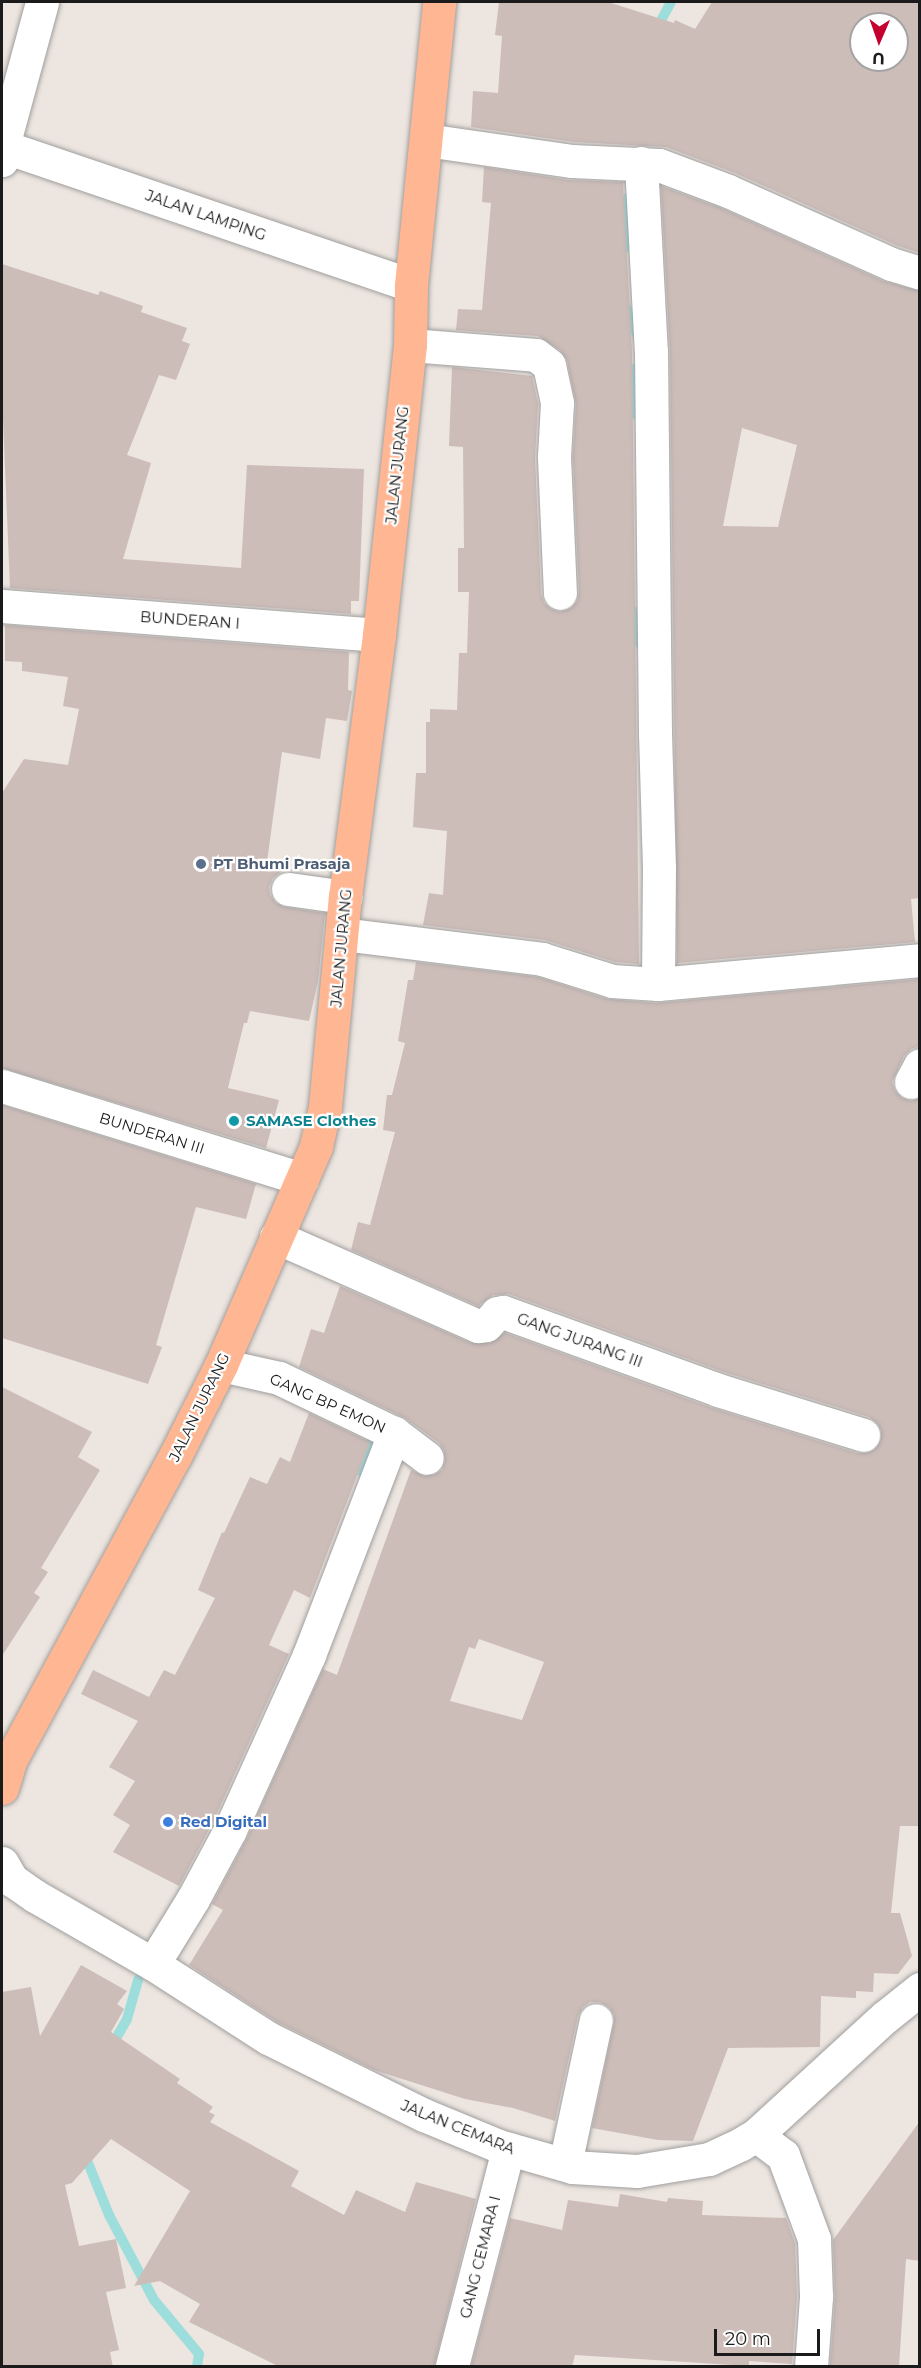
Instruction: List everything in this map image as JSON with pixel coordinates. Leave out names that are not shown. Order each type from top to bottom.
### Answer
[{"type":"main road","name":"JALAN JURANG","points":[[2,1788],[10,1761],[175,1456],[221,1365],[316,1146],[325,1107],[345,897],[379,635],[410,345],[411,285],[439,2]]},
{"type":"street","points":[[2,151],[42,2]]},
{"type":"street","points":[[426,140],[572,161],[659,165],[710,184],[891,264],[920,273]]},
{"type":"street","name":"JALAN LAMPING","points":[[2,151],[411,285]]},
{"type":"street","points":[[641,163],[651,351],[655,733],[659,868],[658,984]]},
{"type":"street","points":[[410,345],[536,355],[549,365],[557,403],[554,457],[560,593]]},
{"type":"street","name":"BUNDERAN I","points":[[2,606],[379,635]]},
{"type":"street","points":[[288,889],[345,897]]},
{"type":"street","points":[[342,934],[542,959],[612,981],[658,984],[920,960]]},
{"type":"street","name":"BUNDERAN III","points":[[2,1086],[302,1179]]},
{"type":"street","name":"GANG JURANG III","points":[[276,1237],[477,1326],[486,1325],[497,1313],[503,1312],[718,1390],[863,1435]]},
{"type":"street","name":"GANG BP EMON","points":[[221,1365],[279,1378],[394,1433],[427,1458]]},
{"type":"street","points":[[153,1964],[193,1899],[230,1830],[309,1655],[394,1433]]},
{"type":"street","name":"JALAN CEMARA","points":[[2,1863],[12,1880],[35,1896],[153,1964],[268,2038],[424,2115],[508,2149],[565,2164],[637,2171],[709,2158],[756,2135],[920,1989]]},
{"type":"street","points":[[565,2164],[596,2020]]},
{"type":"street","points":[[756,2135],[783,2155],[814,2239],[816,2297],[811,2367]]},
{"type":"street","name":"GANG CEMARA I","points":[[452,2367],[508,2149]]},
{"type":"building","points":[[499,2],[608,2],[674,23],[675,20],[695,29],[712,2],[920,2],[920,253],[898,246],[735,173],[666,147],[574,142],[471,127],[473,91],[498,93],[502,36],[495,35]]},
{"type":"building","points":[[484,167],[569,180],[623,182],[632,352],[639,964],[615,962],[545,940],[423,925],[429,893],[443,895],[447,831],[413,827],[416,773],[426,773],[426,722],[430,722],[430,709],[457,710],[459,653],[467,653],[469,592],[458,592],[458,548],[464,548],[463,447],[449,446],[452,367],[532,376],[538,404],[535,458],[541,594],[544,603],[560,612],[571,608],[577,601],[579,593],[573,457],[576,404],[567,360],[560,350],[538,336],[456,330],[458,309],[482,310],[491,203],[482,202]]},
{"type":"building","points":[[661,186],[721,208],[883,281],[920,291],[920,898],[911,899],[915,942],[677,963],[670,351]],"holes":[[[742,428],[797,445],[778,527],[723,526]]]},
{"type":"building","points":[[2,264],[98,295],[100,291],[143,306],[141,312],[187,328],[182,341],[190,344],[176,380],[159,375],[127,455],[151,463],[123,559],[241,568],[247,465],[364,469],[359,601],[351,601],[351,614],[10,588],[2,395]]},
{"type":"building","points":[[5,625],[349,652],[348,690],[352,691],[347,721],[326,718],[320,759],[282,752],[266,869],[282,871],[273,878],[269,887],[270,895],[276,903],[285,907],[325,913],[318,981],[309,1021],[250,1011],[247,1023],[244,1023],[228,1088],[279,1100],[266,1148],[2,1068],[2,793],[24,759],[68,765],[79,709],[63,706],[68,677],[22,671],[22,662],[5,661]]},
{"type":"building","points":[[416,962],[538,977],[607,999],[657,1003],[920,979],[920,1046],[911,1049],[904,1056],[892,1082],[895,1091],[902,1098],[911,1101],[920,1098],[920,1826],[900,1826],[891,1913],[900,1913],[912,1956],[898,1974],[874,1973],[873,1992],[856,1991],[856,1998],[821,1996],[820,2047],[728,2048],[693,2141],[658,2140],[592,2128],[614,2023],[614,2015],[609,2007],[600,2002],[590,2002],[583,2007],[578,2016],[555,2121],[513,2108],[465,2099],[374,2070],[277,2022],[189,1965],[223,1910],[212,1904],[247,1838],[323,1669],[337,1675],[411,1470],[424,1476],[434,1475],[442,1470],[445,1461],[444,1451],[439,1443],[405,1418],[299,1367],[311,1329],[324,1333],[340,1286],[471,1343],[489,1343],[505,1333],[712,1408],[857,1453],[867,1453],[875,1449],[881,1440],[881,1430],[877,1423],[869,1417],[724,1372],[509,1294],[493,1295],[478,1306],[351,1250],[358,1222],[370,1225],[395,1132],[383,1130],[387,1095],[392,1095],[405,1043],[398,1041],[408,980],[413,980]],"holes":[[[479,1639],[544,1662],[522,1720],[450,1701],[469,1647],[475,1649]]]},
{"type":"building","points":[[2,1105],[256,1184],[246,1219],[196,1207],[156,1345],[162,1347],[148,1384],[2,1338]]},
{"type":"building","points":[[2,1387],[92,1432],[78,1457],[100,1470],[41,1568],[48,1572],[34,1593],[40,1597],[2,1656]]},
{"type":"building","points":[[309,1413],[370,1442],[310,1598],[294,1590],[269,1645],[289,1654],[213,1822],[179,1886],[113,1852],[130,1825],[113,1815],[135,1781],[109,1767],[138,1721],[81,1694],[93,1670],[149,1697],[164,1670],[175,1675],[215,1598],[198,1590],[222,1532],[224,1533],[250,1477],[267,1484],[280,1457],[290,1462]]},
{"type":"building","points":[[81,1965],[127,1991],[117,2004],[124,2009],[111,2032],[180,2079],[177,2083],[213,2107],[209,2112],[215,2115],[210,2122],[299,2171],[291,2186],[344,2215],[356,2190],[405,2212],[416,2182],[476,2199],[434,2367],[280,2367],[189,2322],[200,2304],[160,2281],[134,2286],[190,2191],[111,2139],[72,2183],[65,2185],[79,2246],[116,2239],[126,2288],[106,2292],[119,2350],[110,2352],[113,2367],[2,2367],[2,1992],[31,1987],[40,2036]]},
{"type":"building","points":[[920,2121],[920,2261],[906,2259],[899,2367],[830,2367],[835,2298],[833,2240]]},
{"type":"building","points":[[620,2194],[667,2202],[668,2198],[703,2201],[702,2215],[786,2218],[795,2243],[797,2297],[792,2364],[749,2361],[749,2366],[575,2355],[572,2367],[471,2367],[510,2218],[562,2230],[568,2200],[618,2207]]},
{"type":"waterway","points":[[655,32],[671,2]]},
{"type":"waterway","points":[[625,248],[628,198]]},
{"type":"waterway","points":[[625,305],[638,338]]},
{"type":"waterway","points":[[631,415],[636,368]]},
{"type":"waterway","points":[[632,610],[640,644]]},
{"type":"waterway","points":[[362,1472],[375,1429]]},
{"type":"waterway","points":[[111,2047],[127,2019],[138,1980]]},
{"type":"waterway","points":[[84,2153],[109,2215],[154,2300],[199,2354],[197,2366]]},
{"type":"place","name":"PT Bhumi Prasaja","points":[[201,864]]},
{"type":"place","name":"SAMASE Clothes","points":[[234,1121]]},
{"type":"place","name":"Red Digital","points":[[168,1822]]}]
